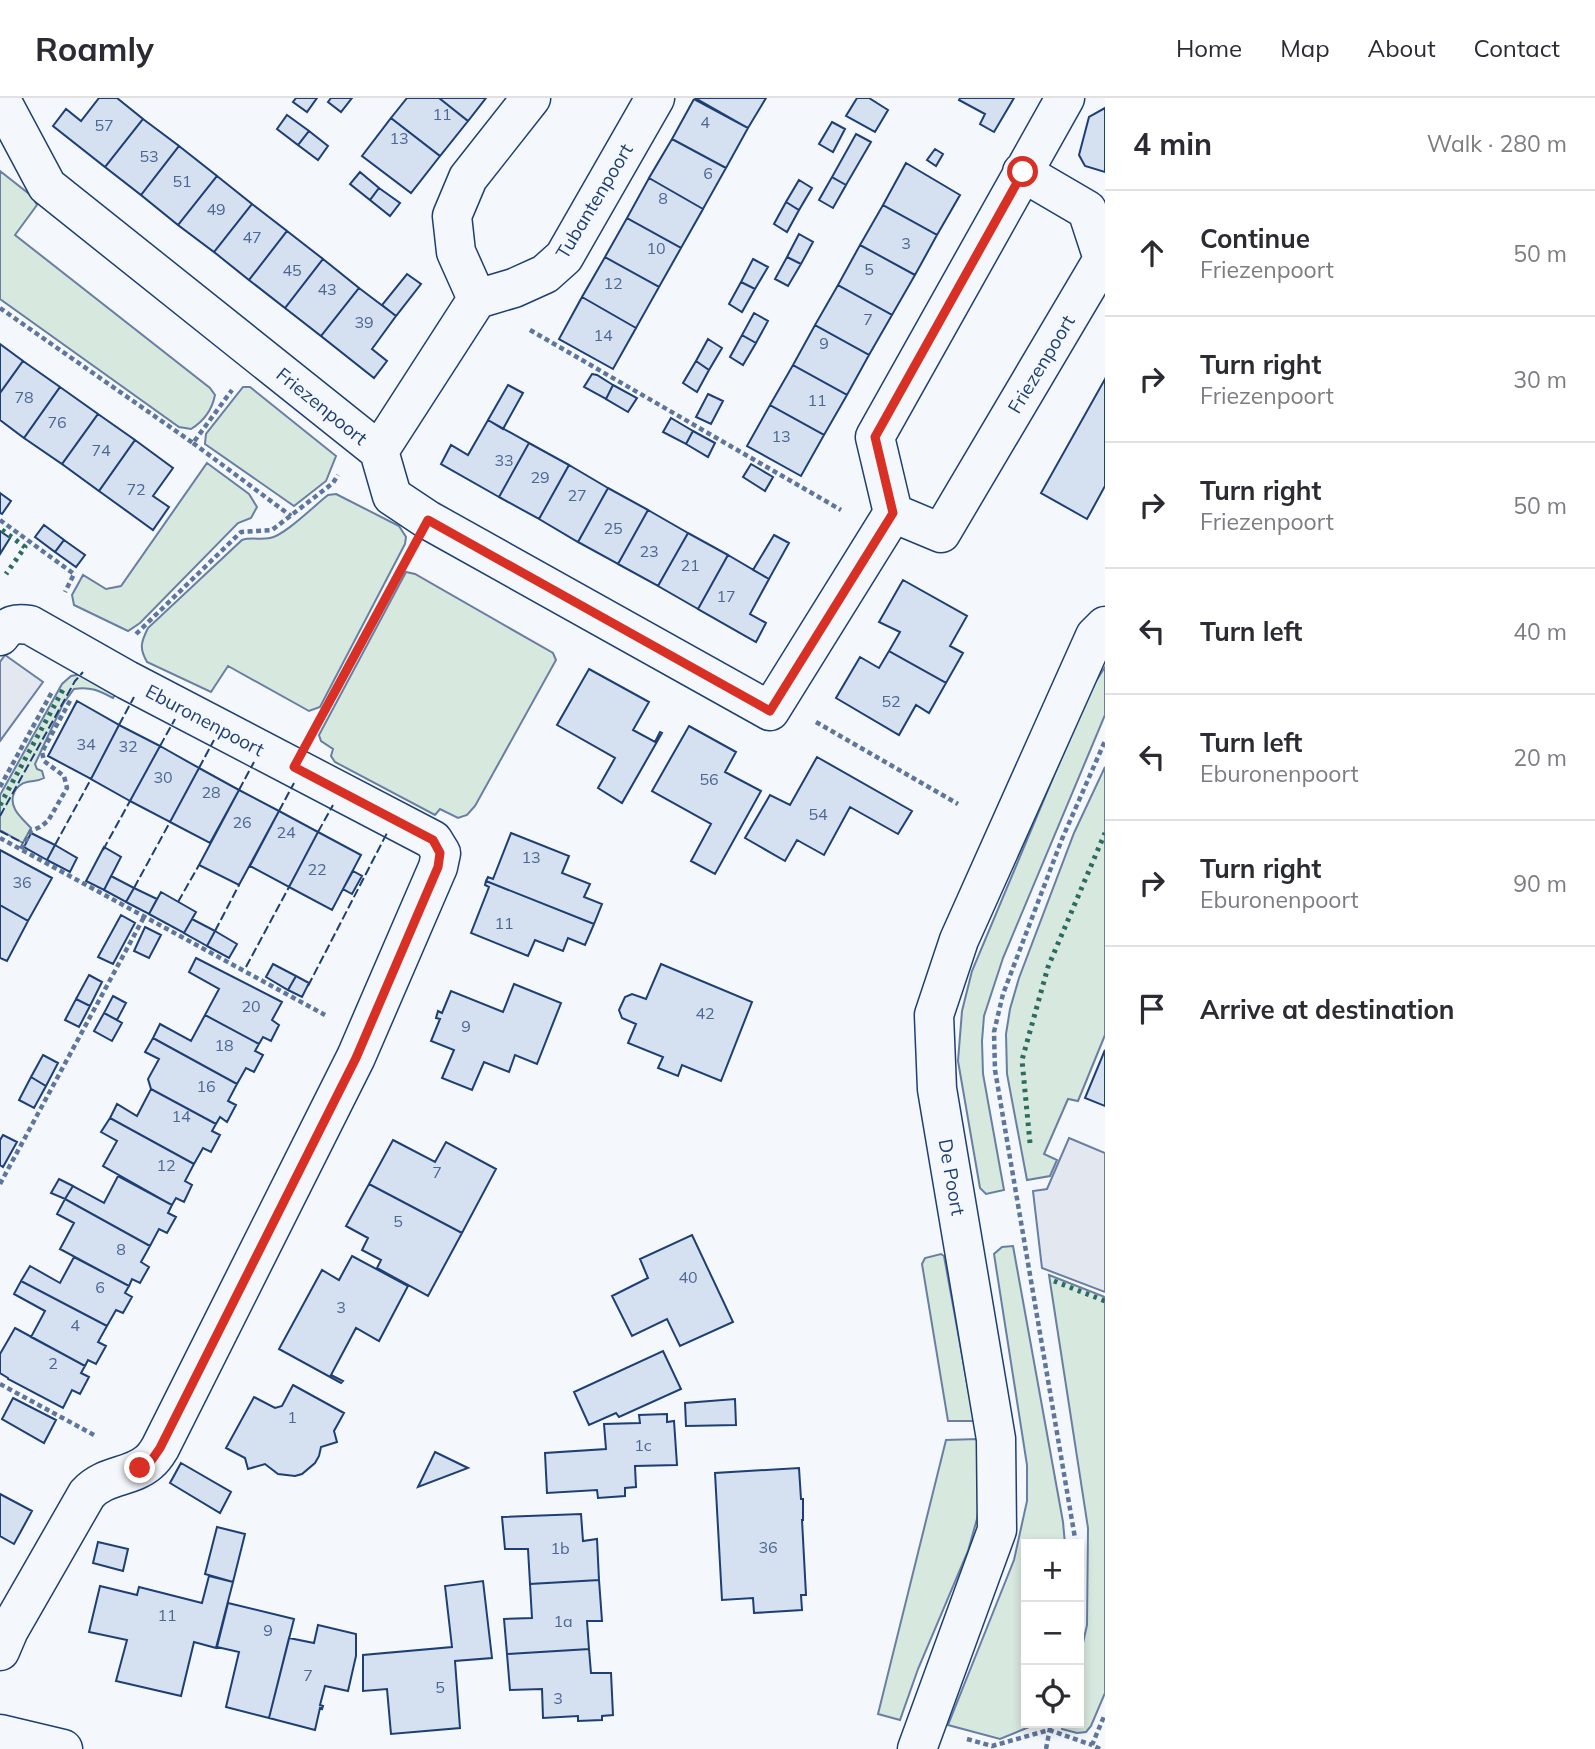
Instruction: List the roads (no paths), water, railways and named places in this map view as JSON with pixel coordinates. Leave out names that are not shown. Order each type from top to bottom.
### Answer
[{"type":"street","name":"Friezenpoort","points":[[0,98],[47,186],[379,451],[392,496],[428,520],[770,711],[887,523],[941,533],[1103,259],[1087,210],[1023,172]]},
{"type":"street","points":[[379,451],[477,299],[456,252],[452,216],[468,178],[531,98]]},
{"type":"street","name":"Tubantenpoort","points":[[477,299],[514,288],[545,274],[565,257],[655,98]]},
{"type":"street","points":[[887,523],[875,437],[1065,98]]},
{"type":"street","name":"Eburonenpoort","points":[[0,636],[16,623],[30,625],[433,840],[440,853],[438,867],[365,1037],[160,1448],[151,1461],[140,1468],[104,1480],[87,1494],[3,1635]]},
{"type":"street","name":"De Poort","points":[[921,1739],[997,1530],[996,1439],[937,1089],[934,1015],[959,940],[1095,636],[1105,626]]},
{"type":"street","points":[[0,1734],[63,1749]]}]
